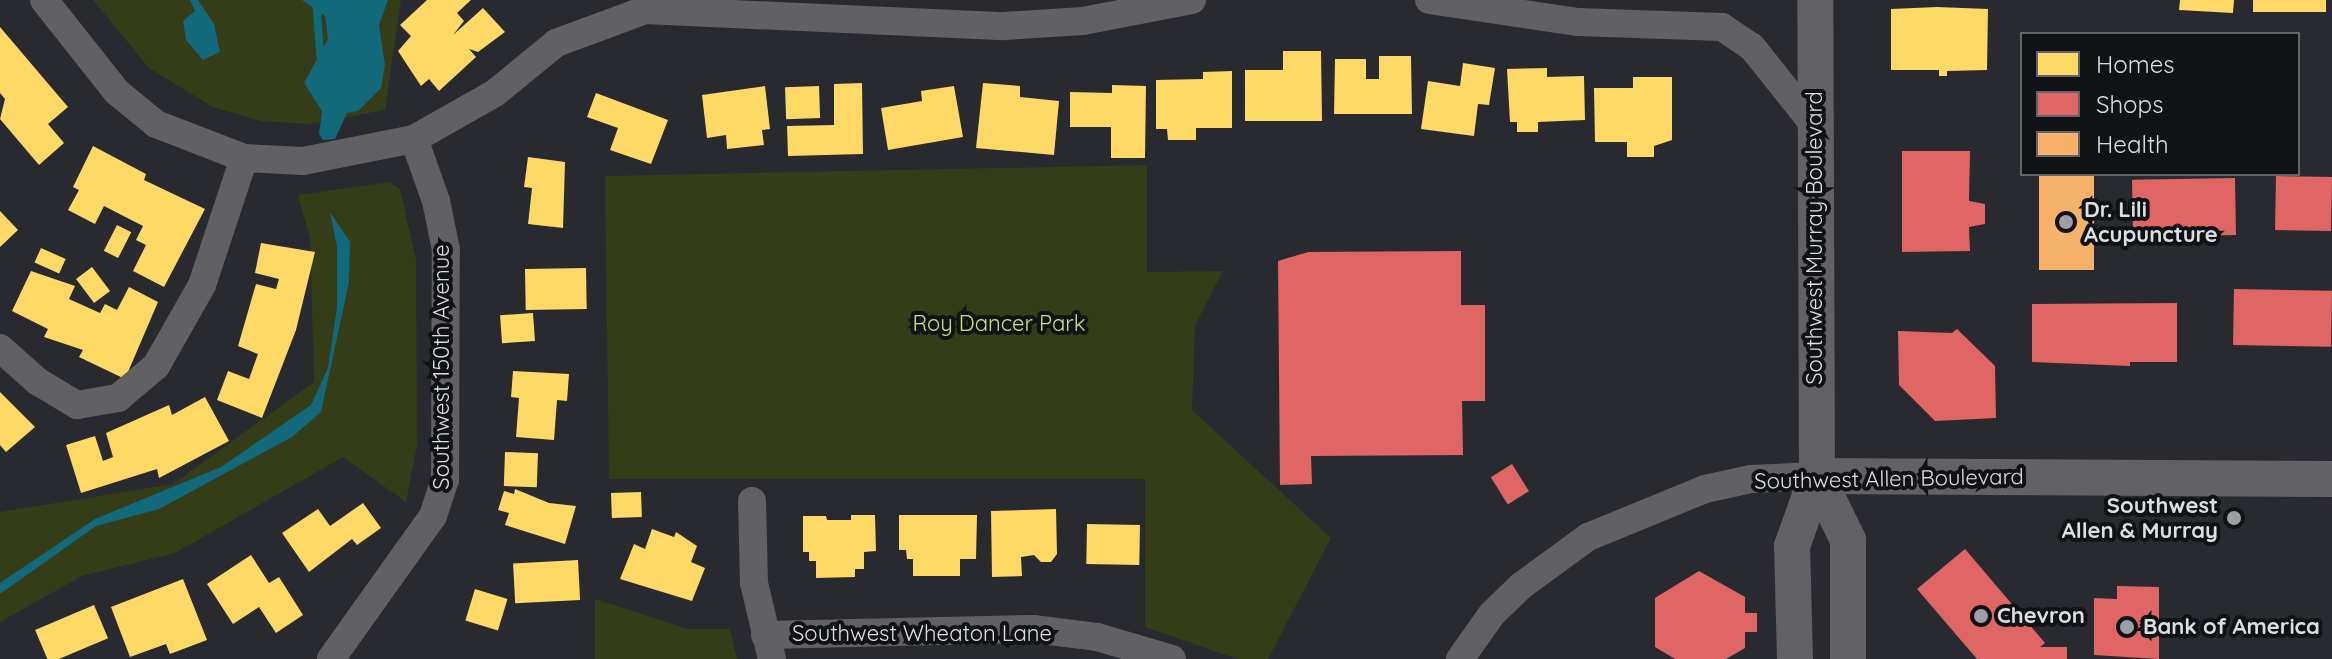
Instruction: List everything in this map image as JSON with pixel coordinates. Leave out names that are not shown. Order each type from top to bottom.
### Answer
[{"type":"main road","name":"Southwest Murray Boulevard","points":[[1795,659],[1792,546],[1817,476],[1815,0]]},
{"type":"main road","name":"Southwest Murray Boulevard","points":[[1817,476],[1848,540],[1848,659]]},
{"type":"main road","name":"Southwest Allen Boulevard","points":[[1817,476],[2332,479]]},
{"type":"street","points":[[44,0],[117,92],[156,124],[244,158],[303,161],[414,139],[495,93],[556,43],[645,10],[1004,26],[1083,21],[1192,0]]},
{"type":"street","points":[[1429,0],[1578,22],[1722,27],[1752,47],[1815,126]]},
{"type":"street","name":"Southwest 150th Avenue","points":[[331,659],[433,516],[445,480],[446,250],[436,201],[414,139]]},
{"type":"street","points":[[0,348],[37,381],[77,405],[118,398],[156,366],[202,285],[244,158]]},
{"type":"street","name":"Southwest Allen Boulevard","points":[[1460,659],[1492,614],[1521,586],[1588,537],[1705,489],[1751,479],[1817,476]]},
{"type":"street","points":[[752,501],[754,583],[769,647]]},
{"type":"street","name":"Southwest Wheaton Lane","points":[[769,647],[1033,629],[1097,637],[1172,659]]},
{"type":"green space","points":[[93,0],[401,0],[385,110],[310,124],[261,121],[213,107],[149,68]]},
{"type":"green space","name":"Roy Dancer Park","points":[[1147,165],[1147,272],[1223,271],[1195,325],[1192,410],[1331,538],[1268,659],[1237,659],[1145,627],[1145,479],[609,479],[605,176]]},
{"type":"green space","points":[[389,182],[400,189],[416,260],[417,445],[406,502],[343,457],[175,553],[82,576],[0,622],[0,512],[173,484],[314,382],[310,238],[298,195]]},
{"type":"green space","points":[[595,599],[688,629],[730,629],[737,659],[595,659]]},
{"type":"water","points":[[190,0],[198,0],[214,24],[220,52],[203,60],[186,40],[183,21],[195,11]]},
{"type":"water","points":[[302,0],[388,0],[379,25],[385,65],[381,88],[358,111],[347,113],[335,139],[323,140],[319,134],[322,111],[304,83],[328,39],[325,16]]},
{"type":"water","points":[[330,212],[350,242],[349,282],[321,412],[292,437],[159,509],[96,526],[0,594],[0,583],[95,519],[221,467],[311,405],[328,368],[337,307],[337,247]]},
{"type":"building: Homes","points":[[427,0],[471,0],[457,13],[464,21],[453,35],[483,8],[505,32],[478,52],[469,49],[476,57],[439,91],[429,79],[421,86],[398,51],[411,36],[400,25]]},
{"type":"building: Homes","points":[[2180,0],[2234,0],[2233,13],[2179,10]]},
{"type":"building: Homes","points":[[2253,0],[2326,0],[2326,12],[2253,12]]},
{"type":"building: Homes","points":[[1891,9],[1988,9],[1987,70],[1947,71],[1947,76],[1939,76],[1939,70],[1891,70]]},
{"type":"building: Homes","points":[[0,27],[68,107],[48,124],[64,143],[39,165],[0,119],[5,99],[0,93]]},
{"type":"building: Homes","points":[[1283,51],[1321,51],[1322,121],[1245,121],[1245,70],[1283,70]]},
{"type":"building: Homes","points":[[1379,56],[1411,56],[1412,114],[1334,114],[1335,59],[1366,59],[1366,79],[1379,79]]},
{"type":"building: Homes","points":[[1463,63],[1495,68],[1489,105],[1478,104],[1474,136],[1421,129],[1428,81],[1460,86]]},
{"type":"building: Homes","points":[[1547,68],[1547,77],[1584,76],[1585,120],[1538,122],[1538,132],[1517,132],[1517,122],[1510,122],[1507,69]]},
{"type":"building: Homes","points":[[1232,71],[1232,128],[1196,128],[1196,140],[1168,140],[1167,129],[1156,129],[1156,80],[1203,79],[1203,72]]},
{"type":"building: Homes","points":[[1633,77],[1672,77],[1672,140],[1654,146],[1654,157],[1627,157],[1627,142],[1595,142],[1594,88],[1633,88]]},
{"type":"building: Homes","points":[[862,83],[863,154],[788,156],[787,126],[834,125],[834,84]]},
{"type":"building: Homes","points":[[983,83],[1020,86],[1020,97],[1059,101],[1054,155],[976,148]]},
{"type":"building: Homes","points":[[1112,85],[1146,86],[1145,158],[1111,158],[1111,127],[1070,127],[1070,92],[1112,93]]},
{"type":"building: Homes","points":[[765,86],[770,129],[762,130],[764,145],[727,149],[726,135],[707,138],[702,95]]},
{"type":"building: Homes","points":[[819,86],[820,118],[786,119],[785,87]]},
{"type":"building: Homes","points":[[954,86],[963,137],[888,150],[881,108],[922,101],[921,91]]},
{"type":"building: Homes","points":[[596,93],[668,120],[651,164],[610,150],[618,128],[587,117]]},
{"type":"building: Homes","points":[[93,146],[146,174],[144,180],[205,209],[164,287],[133,271],[146,245],[136,240],[143,226],[104,206],[95,224],[68,210],[79,190],[73,187]]},
{"type":"building: Homes","points":[[528,157],[565,162],[563,228],[528,224],[532,188],[524,187]]},
{"type":"building: Homes","points":[[0,211],[18,230],[0,247]]},
{"type":"building: Homes","points":[[117,225],[131,232],[118,258],[104,251]]},
{"type":"building: Homes","points":[[261,243],[315,252],[296,330],[262,418],[217,400],[228,371],[249,379],[258,354],[238,346],[256,284],[276,289],[279,279],[255,273]]},
{"type":"building: Homes","points":[[41,248],[66,259],[59,274],[34,263]]},
{"type":"building: Homes","points":[[92,267],[110,291],[94,303],[76,279]]},
{"type":"building: Homes","points":[[586,268],[587,309],[526,310],[525,269]]},
{"type":"building: Homes","points":[[31,271],[75,286],[69,299],[100,313],[105,304],[117,310],[129,287],[158,302],[125,379],[79,357],[83,350],[44,337],[48,329],[12,311]]},
{"type":"building: Homes","points":[[533,313],[535,341],[502,343],[500,315]]},
{"type":"building: Homes","points":[[513,371],[569,374],[567,401],[557,400],[554,440],[516,437],[519,398],[511,397]]},
{"type":"building: Homes","points":[[0,392],[35,427],[6,452],[0,445]]},
{"type":"building: Homes","points":[[205,397],[229,441],[159,478],[157,469],[81,493],[66,445],[95,436],[103,461],[113,457],[106,433],[169,405],[172,415]]},
{"type":"building: Homes","points":[[505,452],[538,453],[537,487],[504,486]]},
{"type":"building: Homes","points":[[515,489],[549,503],[576,506],[565,544],[505,525],[509,513],[498,510],[504,491],[514,494]]},
{"type":"building: Homes","points":[[641,492],[642,517],[612,518],[611,493]]},
{"type":"building: Homes","points":[[363,503],[381,528],[357,545],[352,539],[309,572],[282,533],[318,509],[330,526]]},
{"type":"building: Homes","points":[[1056,509],[1057,554],[1051,562],[1041,562],[1034,555],[1021,557],[1022,576],[992,577],[991,511]]},
{"type":"building: Homes","points":[[851,515],[875,515],[876,551],[864,552],[864,569],[855,569],[855,577],[816,578],[816,561],[809,561],[809,552],[803,552],[803,516],[851,520]]},
{"type":"building: Homes","points":[[899,515],[977,515],[976,559],[960,559],[960,576],[913,576],[913,559],[907,559],[906,550],[899,550]]},
{"type":"building: Homes","points":[[1087,524],[1140,525],[1139,565],[1086,564]]},
{"type":"building: Homes","points":[[652,529],[674,537],[676,532],[697,546],[691,562],[705,568],[692,601],[620,579],[634,544],[645,549]]},
{"type":"building: Homes","points":[[251,555],[269,583],[279,577],[303,615],[276,633],[259,607],[233,624],[207,584]]},
{"type":"building: Homes","points":[[578,560],[580,600],[515,603],[513,563]]},
{"type":"building: Homes","points":[[183,579],[207,640],[170,654],[166,644],[130,657],[111,607]]},
{"type":"building: Homes","points":[[475,589],[508,599],[498,630],[465,621]]},
{"type":"building: Homes","points":[[94,605],[108,638],[59,659],[47,659],[35,630]]},
{"type":"building: Shops","points":[[1902,151],[1970,151],[1969,201],[1985,204],[1985,224],[1969,227],[1970,251],[1902,252]]},
{"type":"building: Shops","points":[[2276,176],[2332,177],[2331,231],[2275,230]]},
{"type":"building: Shops","points":[[2235,178],[2236,235],[2133,237],[2132,180]]},
{"type":"building: Shops","points":[[1461,251],[1461,305],[1485,305],[1485,401],[1462,401],[1463,455],[1311,456],[1312,484],[1280,485],[1278,261],[1308,252]]},
{"type":"building: Shops","points":[[2234,289],[2332,291],[2331,347],[2233,345]]},
{"type":"building: Shops","points":[[2177,303],[2177,362],[2130,362],[2130,366],[2032,362],[2032,304]]},
{"type":"building: Shops","points":[[1957,329],[1995,366],[1996,418],[1935,421],[1899,385],[1898,331],[1952,333]]},
{"type":"building: Shops","points":[[1512,464],[1529,491],[1508,504],[1491,477]]},
{"type":"building: Shops","name":"Chevron","points":[[1965,549],[2045,643],[2040,647],[2067,647],[2067,659],[1977,659],[1917,589]]},
{"type":"building: Shops","points":[[1699,571],[1745,597],[1745,613],[1757,613],[1757,632],[1745,632],[1745,648],[1726,659],[1675,659],[1655,647],[1655,598]]},
{"type":"building: Shops","name":"Bank of America","points":[[2117,586],[2159,587],[2159,659],[2094,655],[2094,598],[2117,599]]},
{"type":"building: Health","name":"Dr. Lili Acupuncture","points":[[2039,176],[2094,176],[2094,270],[2039,270]]},
{"type":"waterway","points":[[316,0],[321,64]]},
{"type":"place","name":"Dr. Lili Acupuncture","points":[[2066,222]]},
{"type":"place","name":"Southwest Allen & Murray","points":[[2234,518]]},
{"type":"place","name":"Chevron","points":[[1981,616]]},
{"type":"place","name":"Bank of America","points":[[2127,627]]}]
